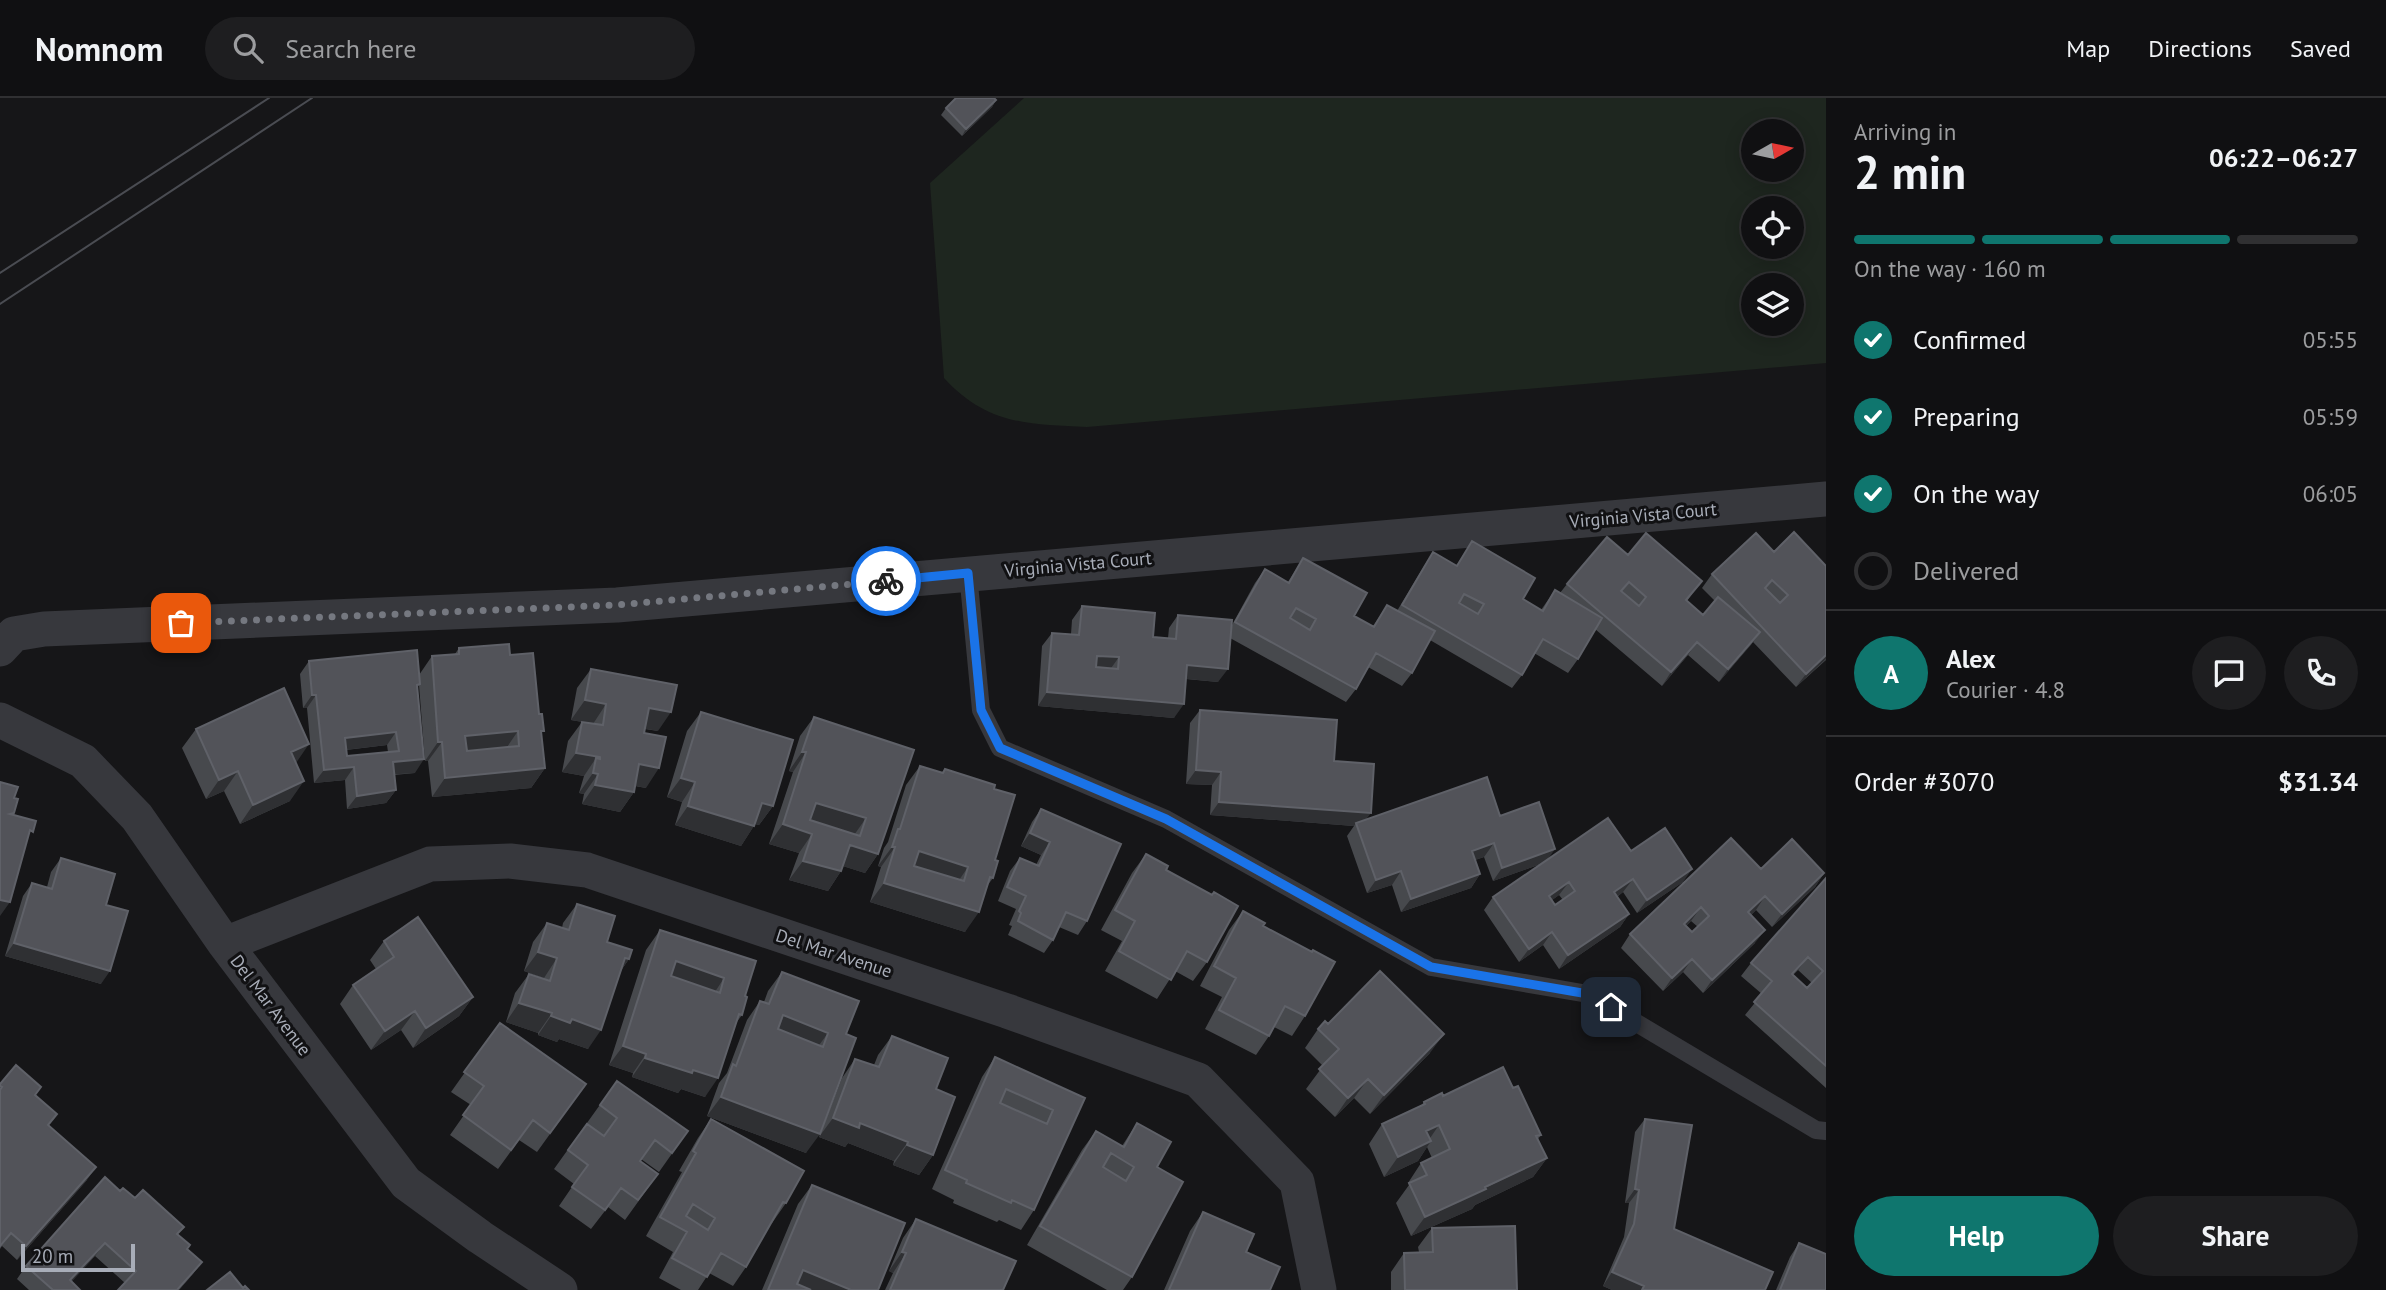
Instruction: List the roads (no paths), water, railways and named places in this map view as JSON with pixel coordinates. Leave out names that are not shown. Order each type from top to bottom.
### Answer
[{"type":"street","name":"Virginia Vista Court","points":[[0,649],[14,634],[44,629],[617,605],[1826,499]]},
{"type":"street","name":"Del Mar Avenue","points":[[0,720],[83,761],[136,817],[225,944],[406,1184],[560,1290]]},
{"type":"street","name":"Del Mar Avenue","points":[[225,944],[430,864],[510,861],[587,870],[1007,1011],[1198,1080],[1297,1182],[1319,1290]]},
{"type":"lane","points":[[968,573],[981,710],[1000,748],[1166,819],[1431,967],[1588,994],[1816,1130],[1826,1131]]},
{"type":"tram line","points":[[0,273],[269,98]]},
{"type":"tram line","points":[[0,304],[312,98]]}]
